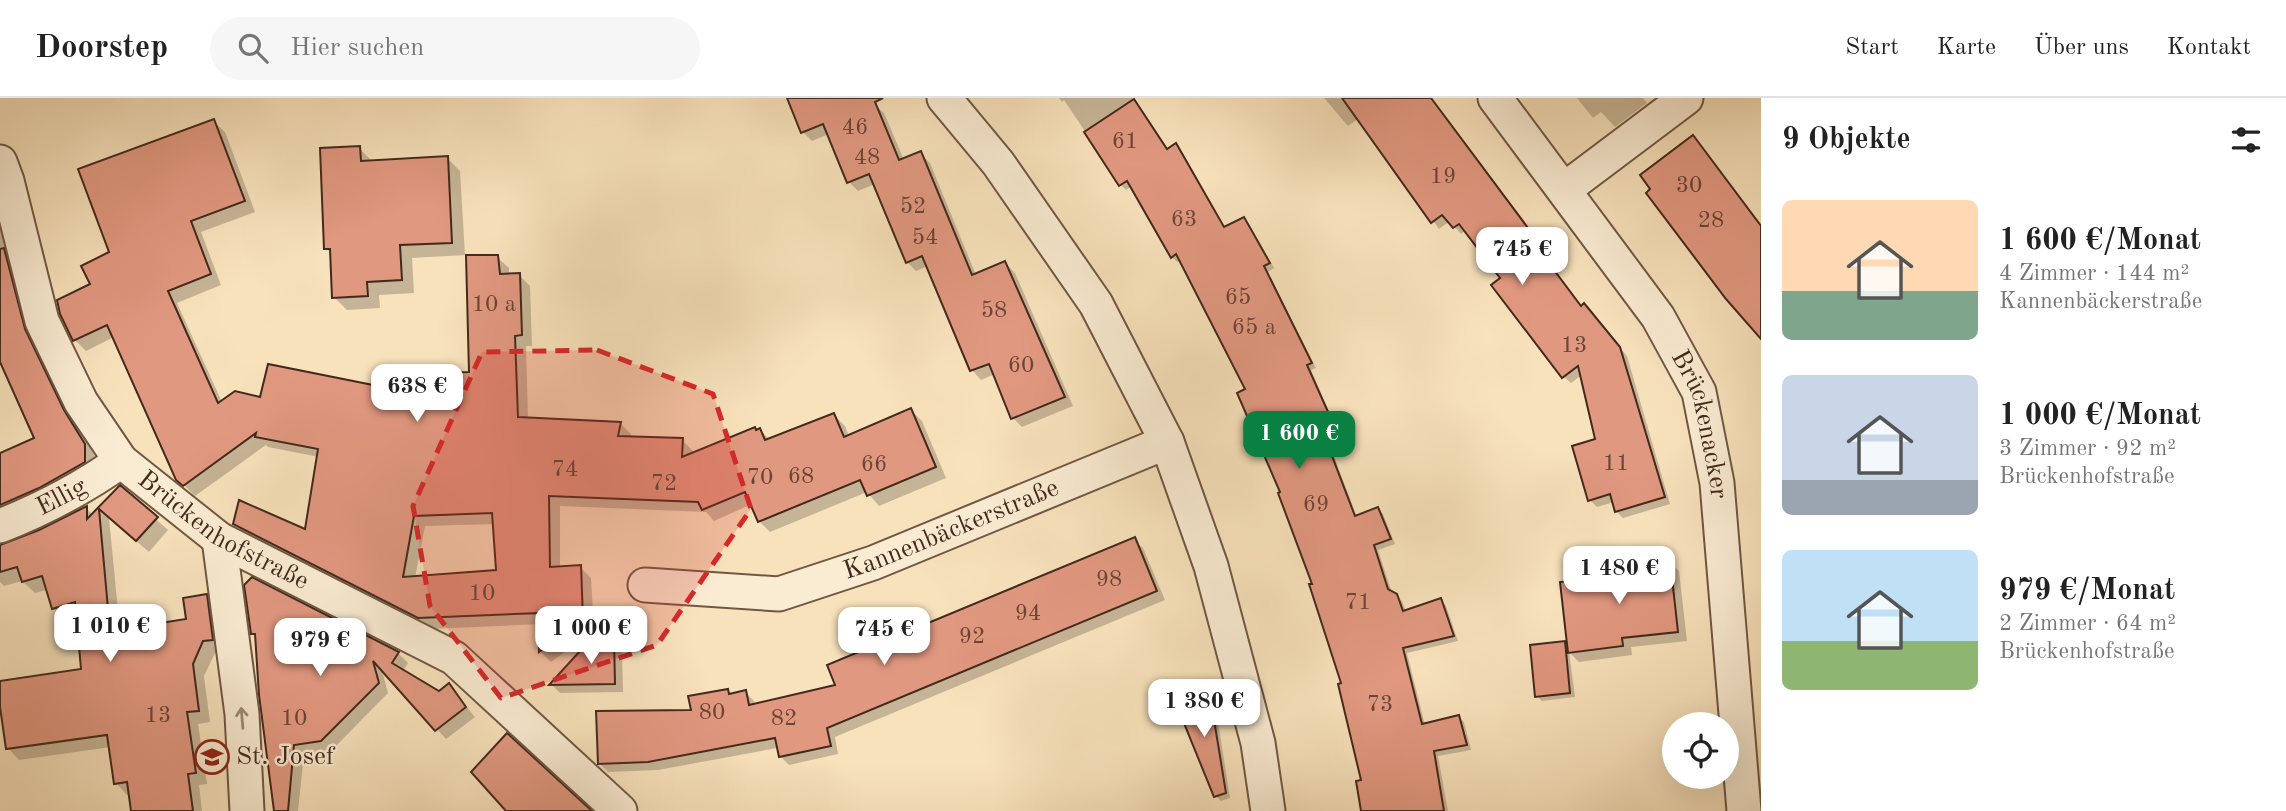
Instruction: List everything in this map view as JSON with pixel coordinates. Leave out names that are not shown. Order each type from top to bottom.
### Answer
[{"type":"street","points":[[944,98],[998,163],[1096,304],[1167,442],[1211,566],[1258,743],[1268,811]]},
{"type":"street","name":"Brückenacker","points":[[1495,98],[1658,317],[1699,392],[1717,484],[1744,811]]},
{"type":"street","points":[[1565,189],[1686,98]]},
{"type":"street","name":"Brückenhofstraße","points":[[0,162],[42,321],[81,402],[121,461],[219,539],[454,658],[620,811]]},
{"type":"street","name":"Kannenbäckerstraße","points":[[645,585],[779,594],[873,563],[1167,442]]},
{"type":"street","name":"Ellig","points":[[0,526],[39,510],[96,479],[121,461]]},
{"type":"street","points":[[219,539],[242,713],[247,811]]},
{"type":"highlighted area","points":[[597,350],[713,394],[751,509],[657,645],[501,698],[430,606],[413,506],[482,352]]},
{"type":"building","points":[[787,98],[883,98],[875,102],[899,160],[921,151],[972,275],[1005,261],[1065,397],[1011,419],[989,364],[970,371],[922,256],[906,263],[869,174],[847,183],[823,124],[801,133]]},
{"type":"building","points":[[1342,98],[1431,98],[1543,248],[1539,250],[1581,306],[1584,303],[1620,347],[1665,497],[1615,512],[1610,494],[1588,501],[1572,446],[1595,439],[1578,366],[1562,378],[1491,285],[1500,278],[1459,224],[1453,228],[1442,215],[1431,223]]},
{"type":"building","points":[[1134,99],[1167,149],[1176,143],[1224,227],[1244,217],[1270,263],[1264,266],[1312,363],[1307,365],[1342,443],[1329,448],[1355,516],[1378,507],[1391,539],[1374,545],[1388,589],[1397,594],[1403,611],[1441,598],[1454,636],[1403,648],[1422,724],[1459,715],[1467,745],[1434,751],[1444,811],[1361,811],[1356,781],[1361,780],[1338,684],[1341,683],[1309,584],[1312,584],[1278,493],[1280,492],[1237,393],[1245,389],[1176,254],[1171,258],[1127,181],[1119,186],[1084,132]]},
{"type":"building","points":[[214,119],[245,201],[191,221],[211,274],[168,291],[218,403],[235,391],[260,397],[268,364],[423,395],[422,373],[469,372],[466,255],[498,255],[500,274],[520,273],[522,335],[515,336],[518,417],[621,422],[618,436],[683,438],[682,457],[755,427],[756,430],[760,428],[765,440],[834,413],[844,437],[911,408],[936,467],[867,496],[860,480],[758,522],[745,492],[702,510],[698,502],[549,496],[550,567],[581,565],[583,619],[539,652],[538,616],[542,613],[418,618],[233,524],[239,500],[305,529],[318,449],[255,437],[256,433],[183,486],[176,480],[107,325],[73,341],[60,314],[57,300],[90,284],[81,266],[109,252],[78,169]],"holes":[[[492,513],[496,570],[403,577],[414,516]]]},
{"type":"building","points":[[1693,135],[1761,226],[1761,339],[1726,299],[1646,193],[1650,189],[1640,175]]},
{"type":"building","points":[[360,146],[361,161],[448,156],[452,243],[400,245],[402,280],[367,282],[368,296],[332,298],[330,249],[324,249],[320,148]]},
{"type":"building","points":[[4,248],[25,329],[64,410],[85,444],[85,462],[39,488],[0,505],[0,453],[34,438],[0,362],[0,249]]},
{"type":"building","points":[[120,485],[158,517],[136,541],[99,509],[110,631],[186,619],[183,598],[207,594],[213,640],[203,641],[193,664],[199,711],[187,712],[196,773],[188,774],[193,811],[131,811],[127,782],[114,784],[107,735],[6,749],[0,707],[0,681],[81,669],[75,602],[52,609],[42,576],[22,582],[17,567],[0,572],[0,545],[39,530],[87,506],[87,519]]},
{"type":"building","points":[[1135,537],[1157,591],[827,728],[831,746],[779,757],[775,738],[648,762],[598,764],[596,711],[691,710],[688,696],[728,689],[729,694],[746,690],[749,705],[835,685],[827,665]]},
{"type":"building","points":[[1670,560],[1678,632],[1622,638],[1623,646],[1568,653],[1560,582],[1615,575],[1614,566]]},
{"type":"building","points":[[252,577],[399,652],[392,663],[439,691],[449,683],[466,707],[435,731],[373,661],[379,683],[321,741],[294,745],[288,811],[274,811],[259,695],[255,634],[251,634],[244,585]]},
{"type":"building","points":[[614,639],[615,684],[549,685],[590,640]]},
{"type":"building","points":[[1565,641],[1570,693],[1535,697],[1530,645]]},
{"type":"building","points":[[1210,695],[1226,793],[1214,797],[1175,701]]},
{"type":"building","points":[[507,733],[592,811],[506,811],[471,772]]},
{"type":"place","name":"St. Josef","points":[[212,757]]}]
